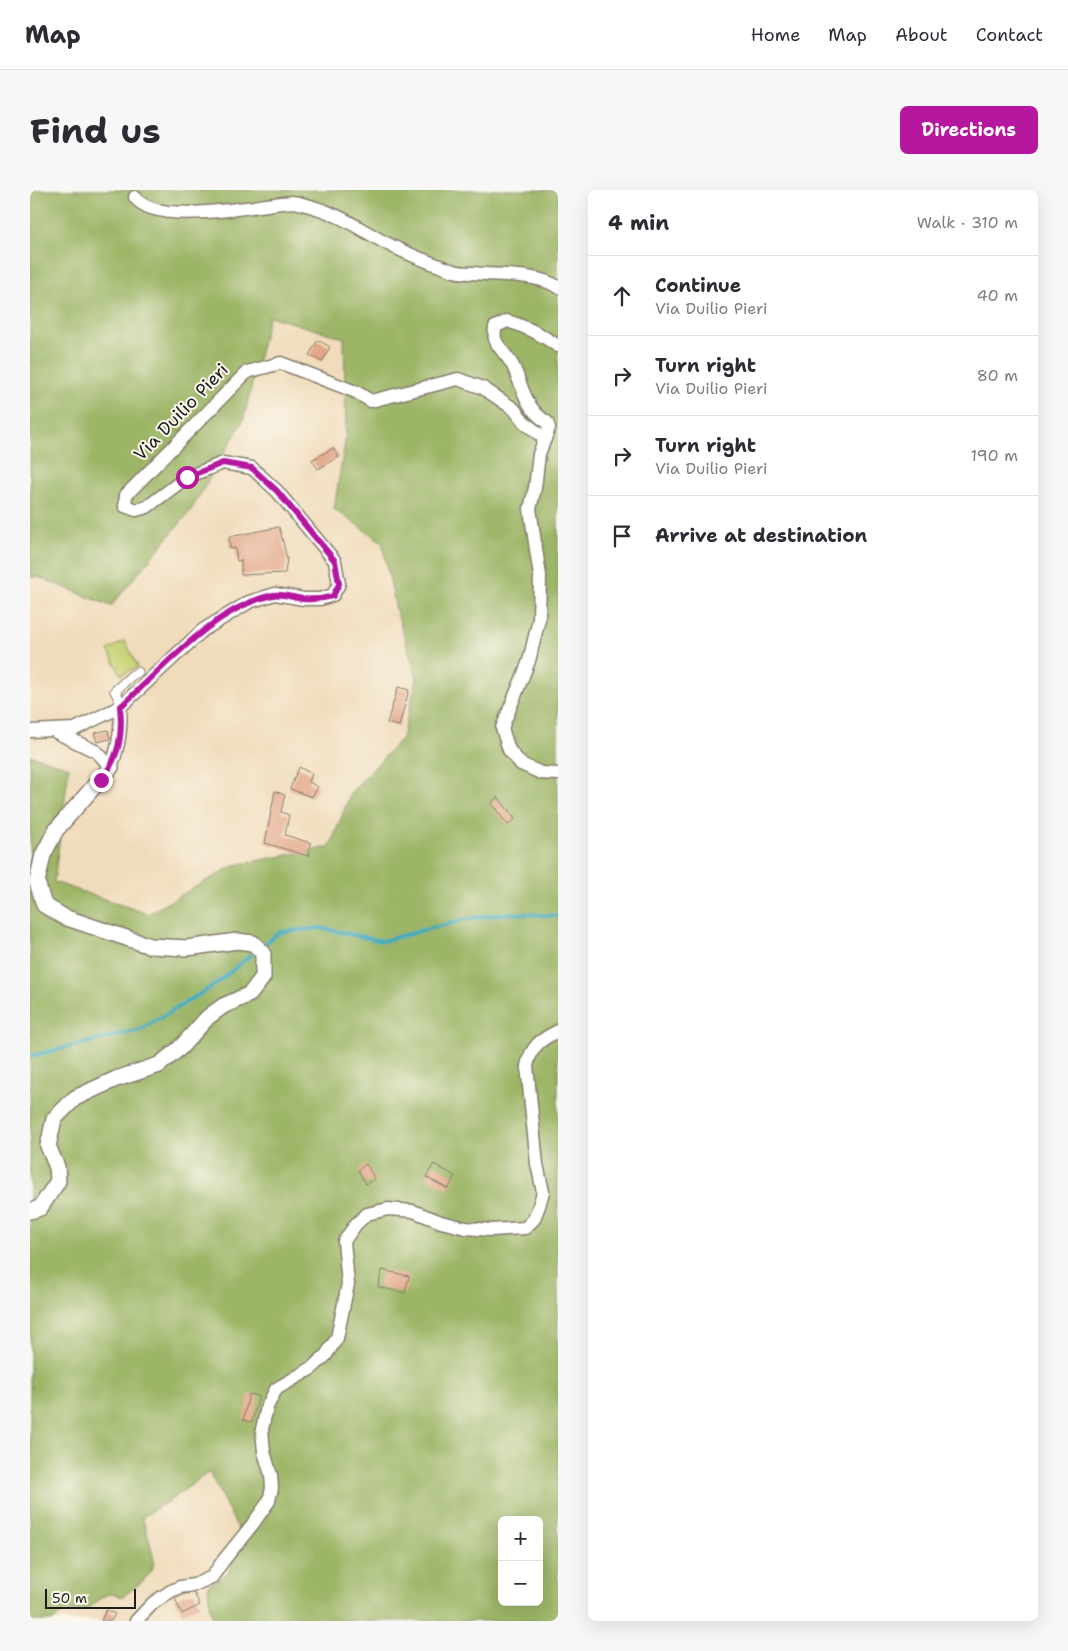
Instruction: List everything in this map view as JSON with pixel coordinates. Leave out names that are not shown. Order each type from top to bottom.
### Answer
[{"type":"street","points":[[135,197],[142,204],[172,212],[234,210],[295,202],[339,216],[381,240],[424,261],[454,272],[543,279],[558,287]]},
{"type":"street","points":[[558,346],[544,336],[507,321],[495,327],[495,339],[512,365],[526,399],[532,410],[547,422],[549,428],[539,454],[535,488],[530,509],[540,576],[540,619],[529,662],[502,728],[509,750],[521,764],[541,773],[558,774]]},
{"type":"street","name":"Via Duilio Pieri","points":[[54,730],[74,730],[120,707],[203,630],[249,602],[275,594],[304,599],[320,599],[333,596],[339,584],[335,561],[277,491],[252,468],[223,463],[187,477],[148,506],[136,510],[125,506],[126,495],[248,372],[281,363],[356,392],[371,401],[458,379],[484,388],[514,409],[524,422],[545,439]]},
{"type":"street","points":[[30,1211],[40,1208],[58,1181],[57,1167],[48,1146],[54,1119],[75,1098],[116,1078],[159,1065],[180,1048],[208,1017],[223,1006],[250,994],[263,977],[258,948],[237,941],[188,948],[150,946],[64,917],[44,906],[37,882],[43,855],[56,830],[111,767],[119,747],[122,721],[120,699],[115,691],[138,672]]},
{"type":"street","points":[[30,731],[54,730],[97,752],[111,767]]},
{"type":"street","points":[[136,1621],[153,1603],[170,1592],[212,1577],[222,1561],[269,1501],[272,1488],[271,1475],[264,1452],[262,1429],[266,1407],[276,1389],[312,1368],[326,1355],[337,1338],[348,1284],[344,1241],[356,1224],[366,1214],[388,1209],[413,1211],[441,1222],[466,1228],[491,1230],[525,1228],[534,1218],[540,1206],[543,1192],[537,1164],[527,1066],[530,1052],[540,1041],[558,1031]]},
{"type":"green space","points":[[30,190],[558,190],[558,1621],[214,1621],[210,1609],[208,1585],[228,1573],[237,1552],[247,1546],[209,1472],[172,1499],[142,1517],[154,1562],[148,1576],[140,1584],[122,1597],[112,1594],[106,1595],[87,1609],[65,1612],[54,1621],[30,1621],[30,755],[69,767],[54,882],[148,914],[234,865],[330,847],[351,792],[402,738],[417,678],[396,610],[382,542],[334,509],[346,436],[344,338],[269,316],[243,421],[191,510],[111,606],[38,577],[30,577]]},
{"type":"green space","points":[[125,641],[138,667],[121,675],[108,650]]},
{"type":"building","points":[[318,340],[330,347],[322,362],[309,355]]},
{"type":"building","points":[[333,448],[339,457],[318,469],[312,460]]},
{"type":"building","points":[[279,527],[287,558],[285,573],[241,575],[241,560],[237,561],[235,548],[230,549],[229,537]]},
{"type":"building","points":[[398,687],[409,690],[399,726],[387,723]]},
{"type":"building","points":[[108,730],[110,739],[97,742],[94,733]]},
{"type":"building","points":[[299,767],[312,774],[309,782],[318,787],[312,797],[290,789]]},
{"type":"building","points":[[275,791],[285,795],[281,812],[289,815],[285,835],[311,843],[308,856],[265,843]]},
{"type":"building","points":[[498,797],[515,819],[508,825],[491,803]]},
{"type":"building","points":[[366,1164],[375,1179],[366,1184],[358,1170]]},
{"type":"building","points":[[434,1164],[455,1176],[448,1189],[426,1177]]},
{"type":"building","points":[[382,1270],[409,1276],[405,1293],[378,1287]]},
{"type":"building","points":[[249,1394],[259,1396],[252,1422],[243,1420]]},
{"type":"building","points":[[194,1593],[200,1605],[182,1614],[175,1599],[185,1594]]},
{"type":"building","points":[[106,1610],[115,1614],[111,1621],[101,1621]]},
{"type":"waterway","points":[[262,946],[280,932],[321,928],[382,941],[467,919],[508,913],[558,916]]},
{"type":"waterway","points":[[30,1056],[140,1030],[213,986],[257,950]]},
{"type":"route","points":[[101,780],[111,767],[119,747],[122,721],[120,707],[203,630],[249,602],[275,594],[304,599],[320,599],[333,596],[339,584],[335,561],[277,491],[252,468],[223,463],[187,477]]}]
